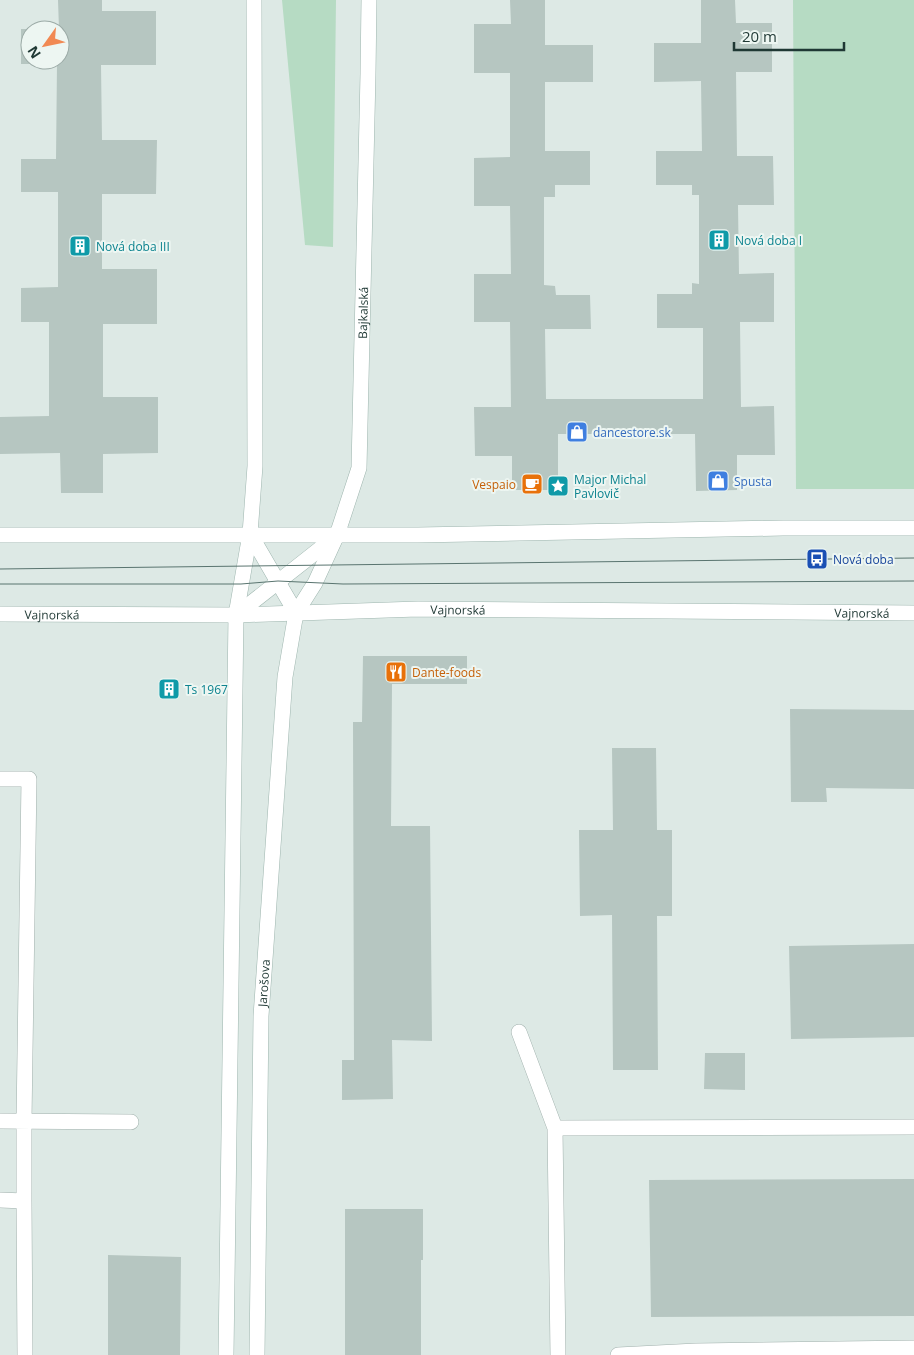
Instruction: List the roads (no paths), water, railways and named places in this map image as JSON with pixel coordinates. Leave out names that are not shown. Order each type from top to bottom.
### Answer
[{"type":"main road","points":[[226,1355],[236,615],[250,534],[255,466],[254,0]]},
{"type":"main road","name":"Bajkalská","points":[[296,613],[315,583],[337,535],[359,468],[368,0]]},
{"type":"main road","points":[[0,535],[418,535],[914,528]]},
{"type":"main road","points":[[250,534],[296,613]]},
{"type":"main road","points":[[236,615],[337,535]]},
{"type":"main road","name":"Vajnorská","points":[[0,614],[236,615],[418,609],[914,613]]},
{"type":"main road","name":"Jarošova","points":[[256,1355],[261,1016],[285,677],[296,613]]},
{"type":"main road","points":[[0,779],[29,779],[24,1121],[25,1355]]},
{"type":"main road","points":[[519,1032],[555,1128],[558,1355]]},
{"type":"main road","points":[[0,1121],[131,1122]]},
{"type":"main road","points":[[555,1128],[914,1127]]},
{"type":"main road","points":[[0,1200],[24,1201]]},
{"type":"main road","points":[[618,1355],[696,1351],[914,1348]]},
{"type":"tram line","points":[[0,569],[914,558]]},
{"type":"tram line","points":[[0,584],[241,584],[278,581],[343,584],[914,581]]},
{"type":"place","name":"Nová doba I","points":[[719,240]]},
{"type":"place","name":"Nová doba III","points":[[80,246]]},
{"type":"place","name":"dancestore.sk","points":[[577,432]]},
{"type":"place","name":"Spusta","points":[[718,481]]},
{"type":"place","name":"Vespaio","points":[[532,484]]},
{"type":"place","name":"Major Michal Pavlovič","points":[[558,486]]},
{"type":"place","name":"Nová doba","points":[[817,559]]},
{"type":"place","name":"Dante-foods","points":[[396,672]]},
{"type":"place","name":"Ts 1967","points":[[169,689]]}]
